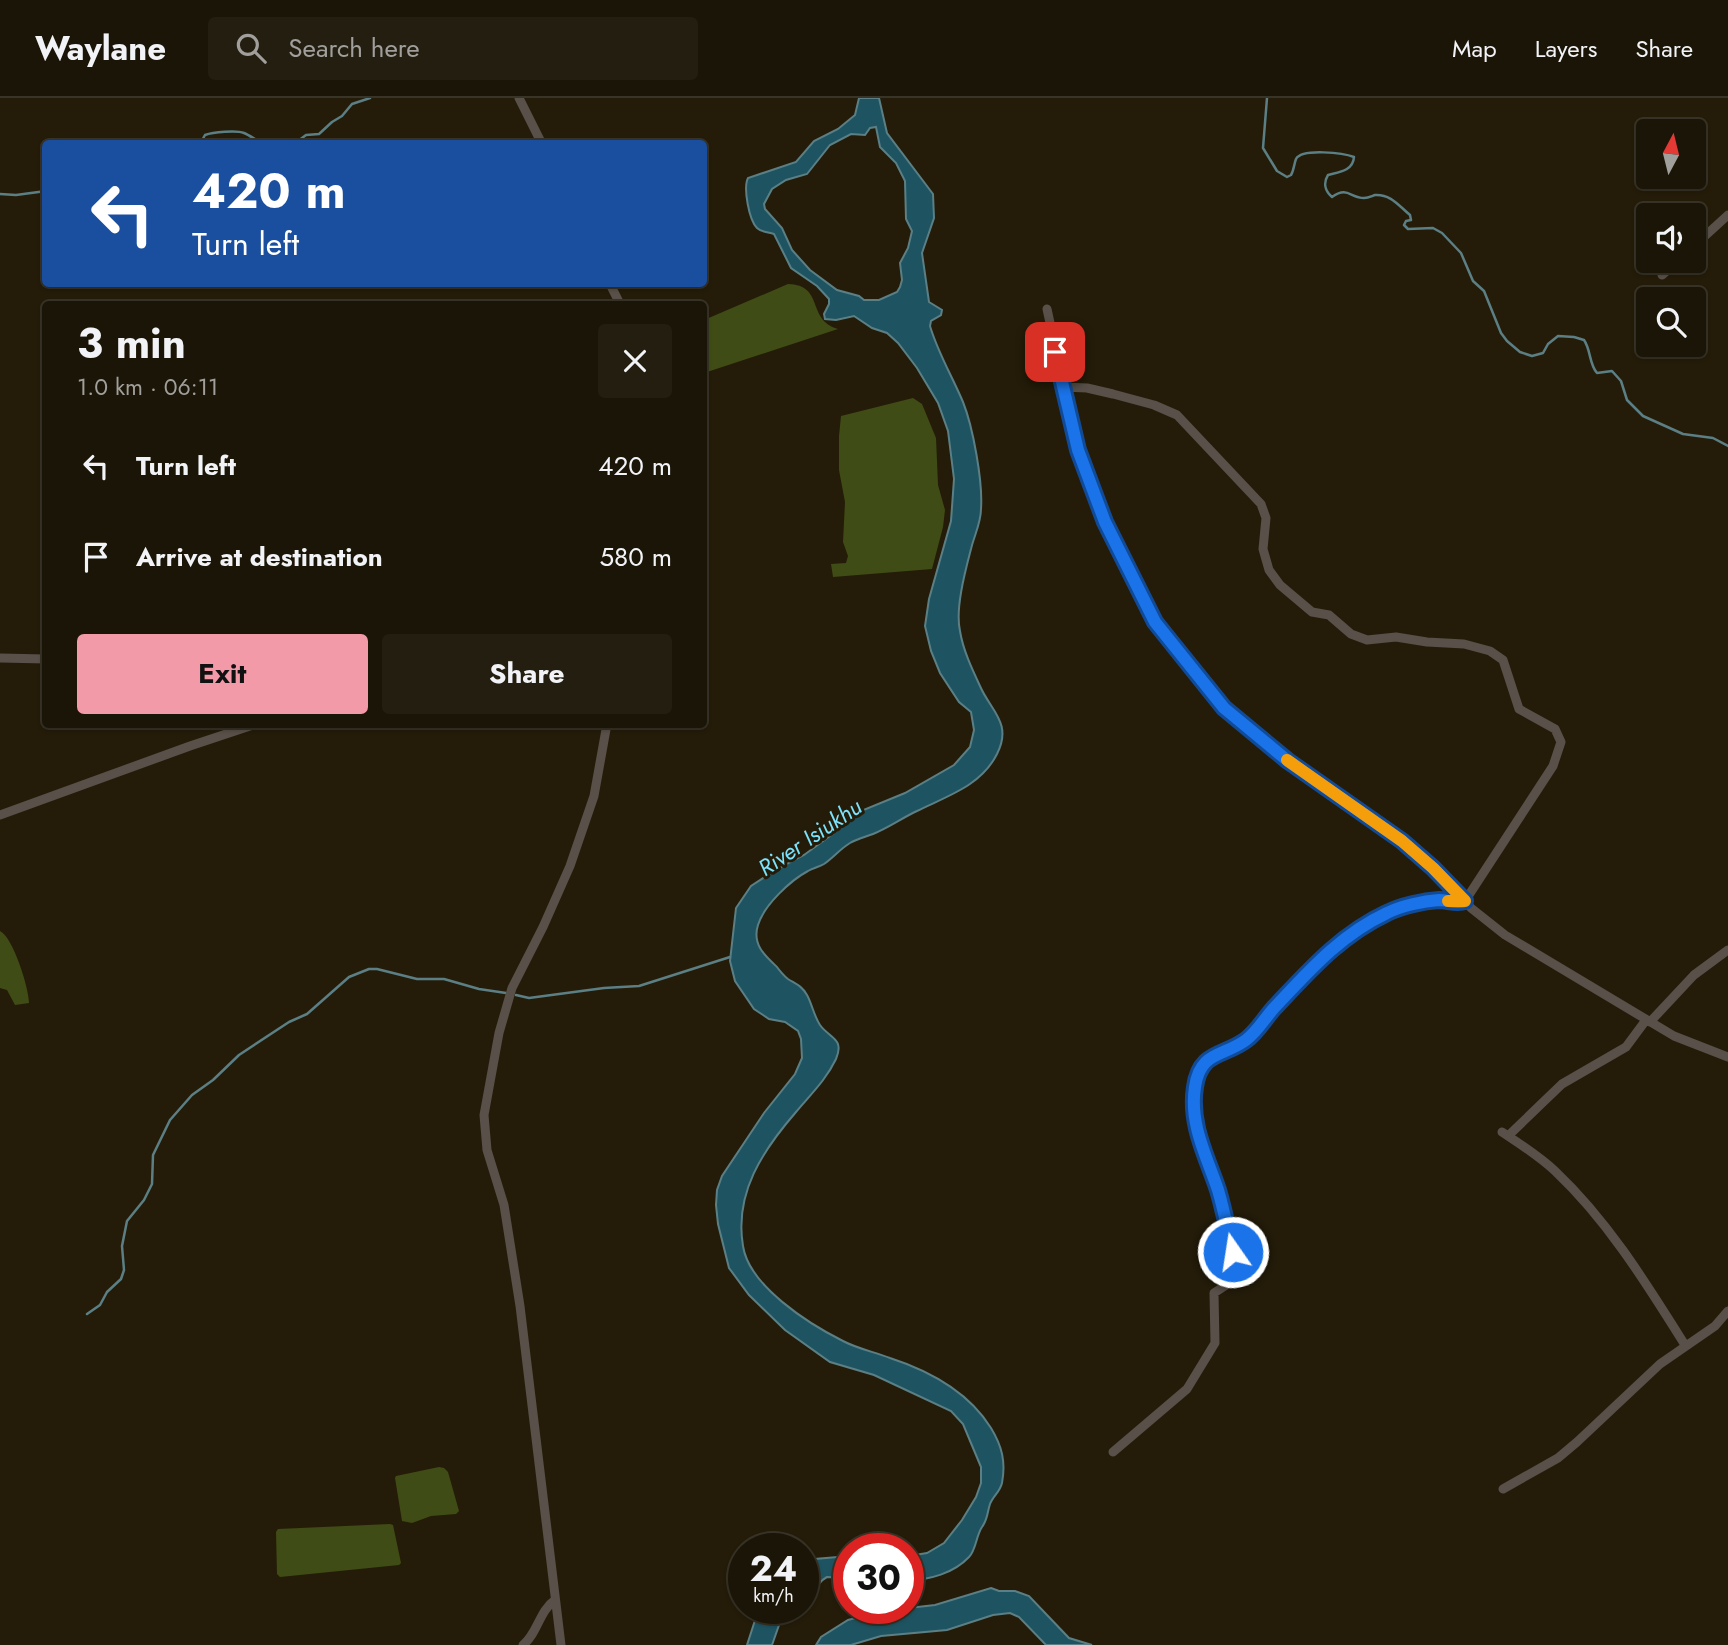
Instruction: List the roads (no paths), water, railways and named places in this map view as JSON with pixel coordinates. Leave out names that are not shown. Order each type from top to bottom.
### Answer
[{"type":"street","points":[[519,98],[540,140]]},
{"type":"street","points":[[1706,235],[1728,215]]},
{"type":"street","points":[[1047,309],[1078,450],[1105,522],[1155,622],[1224,708],[1288,761],[1402,841],[1505,935],[1674,1036],[1728,1057]]},
{"type":"street","points":[[1063,387],[1087,388],[1113,394],[1154,405],[1183,419],[1261,504],[1266,518],[1263,549],[1269,570],[1280,585],[1312,612],[1329,615],[1351,634],[1367,640],[1396,637],[1467,644],[1490,651],[1503,660],[1519,709],[1555,729],[1561,742],[1553,766],[1465,901],[1458,903],[1439,900],[1390,911],[1359,927],[1332,947],[1246,1040],[1213,1055],[1201,1068],[1195,1085],[1194,1099],[1197,1130],[1218,1192],[1237,1278],[1214,1293],[1215,1343],[1187,1389],[1113,1452]]},
{"type":"street","points":[[0,658],[42,659]]},
{"type":"street","points":[[0,815],[244,728]]},
{"type":"street","points":[[561,1645],[520,1306],[504,1205],[487,1150],[484,1115],[497,1043],[512,988],[570,866],[592,804],[606,728]]},
{"type":"street","points":[[1685,1345],[1603,1224],[1555,1171],[1505,1134],[1562,1084],[1626,1047],[1648,1021],[1695,975],[1728,950]]},
{"type":"street","points":[[1503,1489],[1558,1458],[1660,1364],[1715,1326],[1728,1311]]},
{"type":"street","points":[[523,1645],[537,1628],[548,1605],[555,1600]]},
{"type":"water","points":[[859,98],[879,98],[887,133],[933,194],[934,218],[922,253],[929,302],[942,310],[941,315],[931,321],[930,326],[967,413],[981,498],[979,524],[960,601],[961,638],[984,695],[998,717],[1002,734],[997,754],[973,782],[884,829],[850,843],[824,864],[794,880],[772,901],[761,917],[757,932],[760,949],[785,977],[805,992],[820,1025],[835,1039],[839,1047],[836,1059],[823,1080],[762,1157],[747,1190],[741,1227],[748,1261],[756,1275],[782,1302],[814,1325],[843,1341],[919,1369],[947,1384],[982,1415],[998,1441],[1003,1461],[1002,1483],[990,1504],[975,1547],[963,1563],[948,1572],[924,1578],[924,1553],[944,1543],[962,1520],[981,1483],[981,1467],[963,1424],[951,1411],[874,1375],[830,1362],[785,1330],[749,1295],[729,1268],[716,1205],[722,1176],[764,1113],[795,1074],[802,1058],[798,1031],[785,1022],[769,1019],[754,1009],[735,981],[730,961],[736,908],[751,886],[804,855],[856,813],[905,793],[954,765],[970,747],[974,730],[971,712],[959,702],[940,673],[925,626],[929,599],[951,521],[954,479],[948,431],[938,403],[917,368],[887,333],[872,328],[854,316],[836,320],[825,319],[829,299],[817,286],[791,268],[774,234],[760,230],[754,224],[748,204],[748,178],[796,162],[814,141],[838,129],[855,115]],"holes":[[[876,127],[880,147],[896,163],[905,181],[906,219],[912,231],[908,248],[900,263],[902,280],[897,292],[879,300],[864,300],[837,290],[810,270],[792,250],[782,228],[765,209],[764,204],[772,189],[786,180],[807,174],[830,145],[851,134],[865,135],[870,128]]]},
{"type":"water","points":[[833,1557],[833,1577],[823,1579],[819,1585],[819,1559]]},
{"type":"water","points":[[991,1588],[1015,1591],[1029,1596],[1069,1638],[1092,1645],[1046,1645],[1019,1617],[1010,1613],[993,1615],[947,1630],[881,1636],[851,1645],[816,1645],[821,1637],[842,1624],[924,1624],[924,1606]]},
{"type":"water","points":[[754,1624],[779,1624],[772,1645],[747,1645]]},
{"type":"waterway","points":[[299,140],[306,135],[319,134],[342,116],[352,104],[370,98]]},
{"type":"waterway","points":[[1267,98],[1263,148],[1277,171],[1287,177],[1291,175],[1296,159],[1306,153],[1333,153],[1354,157],[1348,168],[1326,178],[1326,190],[1330,195],[1332,197],[1345,192],[1359,198],[1386,196],[1410,215],[1411,220],[1404,225],[1408,229],[1433,228],[1442,233],[1461,253],[1473,281],[1484,291],[1501,333],[1520,352],[1532,356],[1543,353],[1548,344],[1558,336],[1584,340],[1597,373],[1612,371],[1621,381],[1627,400],[1643,416],[1683,434],[1713,438],[1728,446]]},
{"type":"waterway","points":[[202,140],[205,135],[231,132],[244,133],[257,140]]},
{"type":"waterway","points":[[0,194],[42,192]]},
{"type":"waterway","points":[[516,995],[529,998],[639,986],[730,957]]},
{"type":"waterway","points":[[87,1314],[100,1305],[107,1292],[121,1279],[124,1270],[122,1246],[127,1221],[144,1200],[152,1184],[153,1155],[170,1120],[192,1095],[213,1080],[239,1055],[289,1022],[307,1014],[349,977],[369,969],[417,979],[444,979],[506,993]]},
{"type":"water label","name":"River Isiukhu","points":[[810,837]]}]
